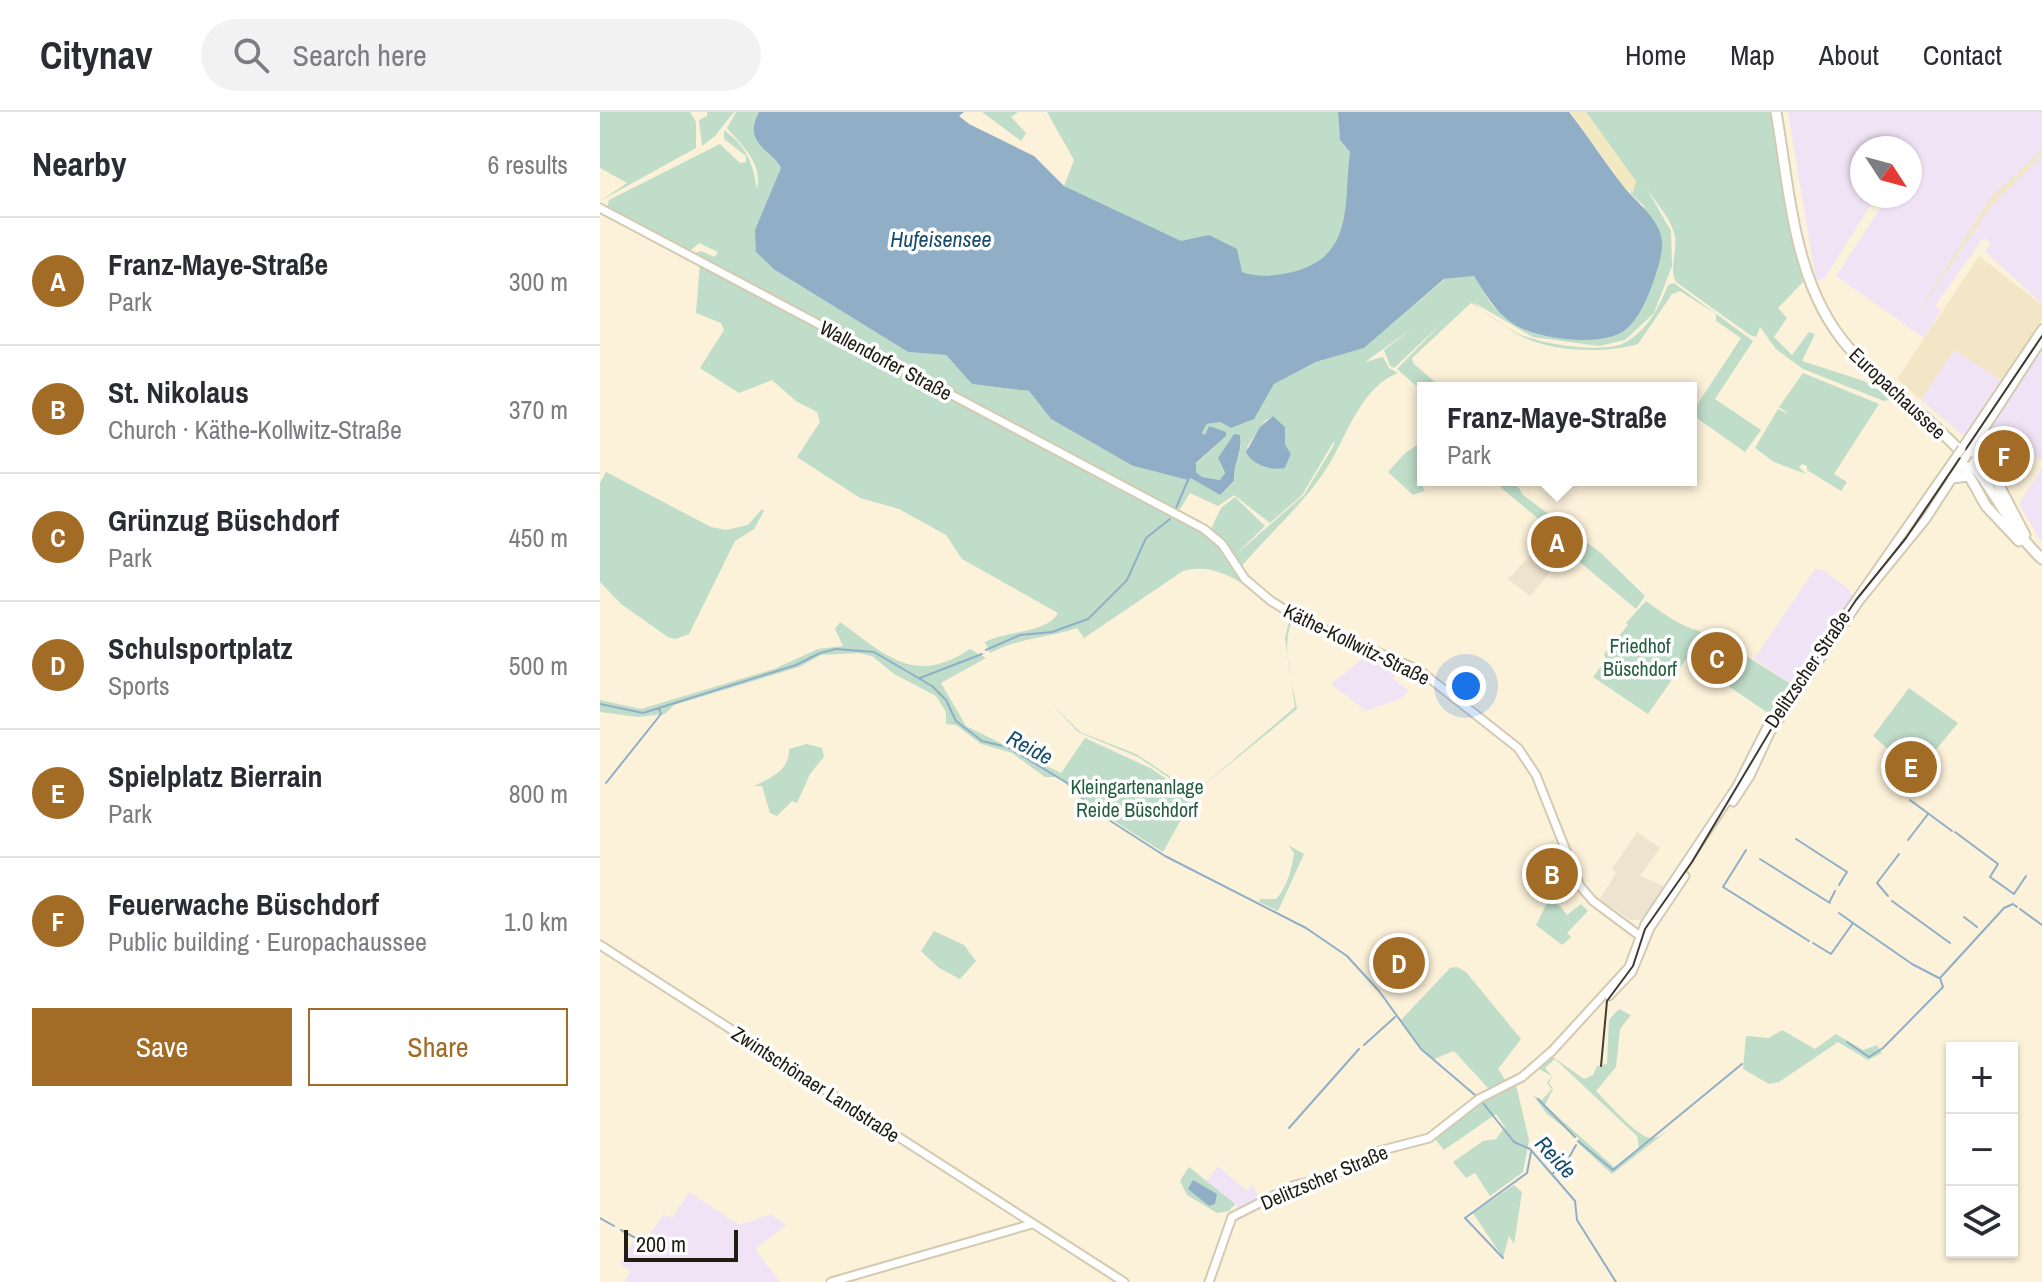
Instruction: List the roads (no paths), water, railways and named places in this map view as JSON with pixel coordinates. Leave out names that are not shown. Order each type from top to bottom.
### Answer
[{"type":"main road","name":"Europachaussee","points":[[1776,112],[1802,256],[1815,296],[1847,346],[1969,461],[2012,525],[2038,556]]},
{"type":"main road","name":"Wallendorfer Straße","points":[[600,208],[1173,513]]},
{"type":"main road","name":"Delitzscher Straße","points":[[1640,935],[1746,783],[1770,733],[1860,600],[1926,519],[2042,329]]},
{"type":"main road","name":"Delitzscher Straße","points":[[1209,1282],[1227,1225],[1236,1214],[1295,1185],[1338,1174],[1379,1151],[1429,1138],[1479,1099],[1530,1071],[1629,967],[1640,935],[1743,775],[1772,720],[2042,340]]},
{"type":"main road","points":[[1900,396],[1922,408],[1963,454],[1994,476],[2038,556]]},
{"type":"main road","points":[[1963,454],[1968,476],[2001,524],[2038,556]]},
{"type":"main road","points":[[1952,478],[1968,476]]},
{"type":"main road","name":"Käthe-Kollwitz-Straße","points":[[1173,513],[1217,539],[1245,579],[1271,601],[1300,619],[1419,670],[1518,748],[1536,775],[1580,886],[1625,926],[1640,935]]},
{"type":"main road","name":"Zwintschönaer Landstraße","points":[[600,945],[1124,1282]]},
{"type":"main road","points":[[831,1282],[1032,1224]]},
{"type":"water","name":"Hufeisensee","points":[[759,112],[964,112],[959,116],[969,124],[1034,156],[1064,186],[1181,241],[1209,235],[1237,249],[1242,272],[1263,276],[1296,271],[1315,263],[1337,239],[1345,207],[1350,152],[1340,140],[1338,112],[1569,112],[1624,187],[1657,225],[1662,251],[1653,283],[1638,315],[1625,330],[1601,339],[1552,337],[1523,329],[1500,313],[1474,276],[1444,279],[1364,348],[1316,362],[1274,384],[1254,419],[1231,428],[1220,422],[1207,424],[1202,433],[1205,435],[1209,426],[1226,432],[1226,436],[1196,463],[1196,472],[1202,477],[1220,480],[1225,473],[1218,458],[1234,434],[1240,435],[1234,481],[1220,495],[1191,478],[1188,480],[1133,466],[1051,419],[1029,391],[972,384],[946,355],[908,352],[775,270],[756,252],[755,230],[781,168],[756,139],[754,123]]},
{"type":"water","points":[[1273,416],[1285,427],[1285,444],[1291,454],[1285,468],[1262,466],[1246,452],[1260,427]]},
{"type":"water","points":[[1193,1180],[1217,1194],[1215,1204],[1209,1206],[1188,1189]]},
{"type":"waterway","points":[[1176,508],[1188,480]]},
{"type":"waterway","points":[[986,650],[1020,635],[1052,632],[1088,619],[1127,580],[1146,538],[1170,519]]},
{"type":"waterway","name":"Reide","points":[[600,704],[643,713],[796,665],[820,653],[836,649],[874,652],[932,686],[946,700],[956,721],[982,741],[1007,747],[1026,758],[1067,783],[1095,811],[1165,856],[1306,928],[1347,956],[1379,991],[1421,1049],[1475,1095]]},
{"type":"waterway","points":[[920,678],[982,654]]},
{"type":"waterway","points":[[606,783],[661,714],[659,708]]},
{"type":"waterway","points":[[1910,800],[1952,831]]},
{"type":"waterway","points":[[1908,840],[1928,814]]},
{"type":"waterway","points":[[1955,832],[1998,864],[1990,877],[2014,894],[2026,876]]},
{"type":"waterway","points":[[1796,839],[1847,872],[1839,885]]},
{"type":"waterway","points":[[1746,850],[1723,887],[1809,941]]},
{"type":"waterway","points":[[1888,896],[1877,883],[1899,854]]},
{"type":"waterway","points":[[1760,859],[1830,903]]},
{"type":"waterway","points":[[1830,901],[1835,891]]},
{"type":"waterway","points":[[1892,901],[1950,943]]},
{"type":"waterway","points":[[1847,1042],[1869,1057],[1883,1048],[1943,987],[1940,978],[2004,908],[2013,904],[2017,907]]},
{"type":"waterway","points":[[2020,909],[2042,925]]},
{"type":"waterway","points":[[1839,913],[1853,923]]},
{"type":"waterway","points":[[1964,917],[1977,927]]},
{"type":"waterway","points":[[1813,943],[1831,954],[1853,923],[1912,964],[1939,978]]},
{"type":"waterway","points":[[1364,1045],[1395,1017]]},
{"type":"waterway","points":[[1289,1128],[1359,1049]]},
{"type":"waterway","points":[[1578,1141],[1613,1170],[1742,1064]]},
{"type":"waterway","points":[[1538,1099],[1575,1137]]},
{"type":"waterway","name":"Reide","points":[[1483,1103],[1514,1142],[1530,1149],[1575,1201],[1577,1220],[1616,1282]]},
{"type":"waterway","points":[[1552,1174],[1566,1163],[1576,1145]]},
{"type":"waterway","points":[[1503,1258],[1465,1218],[1527,1173],[1531,1152]]},
{"type":"waterway","points":[[600,1218],[614,1226]]},
{"type":"waterway","points":[[621,1230],[643,1242]]},
{"type":"tram line","points":[[1601,1066],[1607,1001],[1633,966],[1645,929],[1692,862],[1785,706],[1856,600],[1906,538],[2042,336]]},
{"type":"place","name":"Feuerwache Büschdorf","points":[[2004,456]]},
{"type":"place","name":"Franz-Maye-Straße","points":[[1557,542]]},
{"type":"place","name":"Grünzug Büschdorf","points":[[1717,658]]},
{"type":"place","name":"Spielplatz Bierrain","points":[[1911,767]]},
{"type":"place","name":"St. Nikolaus","points":[[1552,874]]},
{"type":"place","name":"Schulsportplatz","points":[[1399,963]]},
{"type":"park label","name":"Friedhof Büschdorf","points":[[1640,656]]},
{"type":"park label","name":"Kleingartenanlage Reide Büschdorf","points":[[1137,798]]}]
